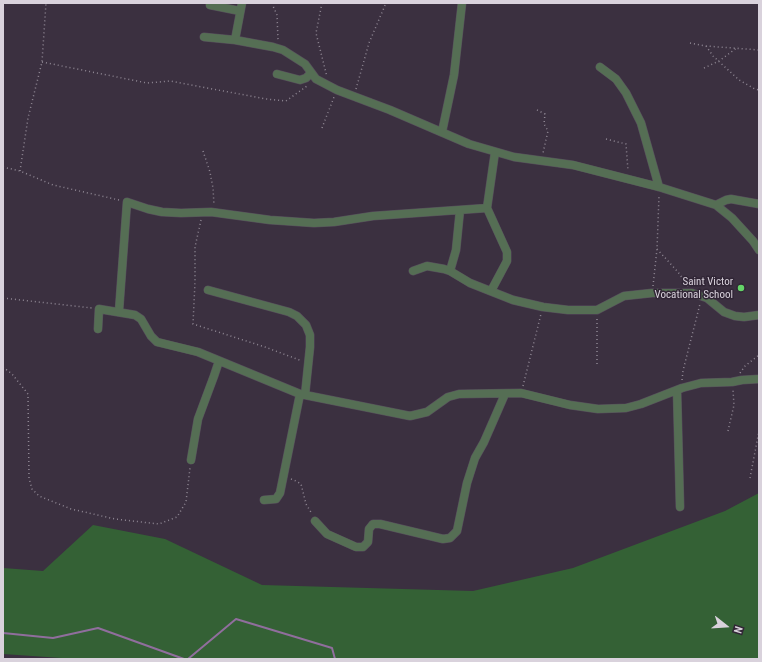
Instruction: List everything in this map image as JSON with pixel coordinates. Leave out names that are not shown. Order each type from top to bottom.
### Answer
[{"type":"street","points":[[442,132],[454,75],[462,3]]},
{"type":"street","points":[[210,5],[241,7],[235,40]]},
{"type":"street","points":[[204,37],[235,40],[278,48],[302,62],[313,76],[334,88],[469,144],[514,157],[573,165],[659,187],[716,205],[732,218],[759,249]]},
{"type":"street","points":[[600,67],[616,79],[626,93],[641,123],[659,187]]},
{"type":"street","points":[[277,74],[300,80],[313,76]]},
{"type":"street","points":[[491,291],[507,261],[507,252],[487,208],[495,152]]},
{"type":"street","points":[[716,205],[731,199],[759,204]]},
{"type":"street","points":[[119,311],[127,202],[162,212],[214,213],[270,220],[314,223],[334,222],[373,216],[487,208]]},
{"type":"street","points":[[450,271],[456,250],[460,210]]},
{"type":"street","points":[[413,271],[427,266],[450,271],[470,283],[513,300],[543,307],[568,310],[597,310],[624,296],[652,293],[692,293],[707,298],[724,312],[735,316],[744,317],[759,315]]},
{"type":"street","points":[[208,290],[289,312],[297,316],[306,325],[310,335],[309,364],[278,497],[272,500],[264,500]]},
{"type":"street","points":[[98,329],[100,309],[119,311],[139,316],[144,322],[150,336],[158,342],[198,352],[302,395],[410,416],[426,412],[448,397],[459,394],[521,393],[570,405],[598,409],[626,408],[641,404],[679,389],[701,383],[759,379]]},
{"type":"street","points":[[191,460],[198,419],[219,360]]},
{"type":"street","points":[[679,389],[680,507]]},
{"type":"street","points":[[315,521],[327,534],[356,547],[363,547],[368,542],[369,529],[373,524],[380,524],[443,539],[450,538],[457,531],[467,483],[475,458],[484,442],[505,394]]},
{"type":"path","points":[[20,171],[28,118],[42,62],[46,3]]},
{"type":"path","points":[[273,3],[272,6],[277,15],[278,48]]},
{"type":"path","points":[[322,3],[316,33],[324,66],[334,88],[322,128]]},
{"type":"path","points":[[354,96],[369,43],[386,3]]},
{"type":"path","points":[[690,43],[706,46],[738,47],[759,50]]},
{"type":"path","points":[[706,46],[713,56],[739,80],[759,90]]},
{"type":"path","points":[[704,68],[719,61],[738,47]]},
{"type":"path","points":[[42,62],[147,82],[170,81],[266,99],[286,101],[313,76]]},
{"type":"path","points":[[537,110],[545,114],[544,124],[548,131],[541,160]]},
{"type":"path","points":[[606,140],[626,144],[628,179]]},
{"type":"path","points":[[202,151],[208,164],[213,188],[214,213]]},
{"type":"path","points":[[3,167],[20,171],[53,185],[127,202]]},
{"type":"path","points":[[652,293],[657,248],[659,187]]},
{"type":"path","points":[[203,213],[195,247],[196,282],[192,324],[265,347],[309,364]]},
{"type":"path","points":[[657,248],[678,272],[692,293]]},
{"type":"path","points":[[679,389],[702,296]]},
{"type":"path","points":[[3,298],[100,309]]},
{"type":"path","points":[[521,393],[543,307]]},
{"type":"path","points":[[597,310],[597,364]]},
{"type":"path","points":[[728,431],[734,405],[732,382],[745,366],[759,355]]},
{"type":"path","points":[[3,367],[12,374],[28,394],[29,478],[32,489],[39,496],[71,509],[115,519],[159,524],[177,517],[186,502],[191,460]]},
{"type":"path","points":[[750,478],[759,431]]},
{"type":"path","points":[[283,477],[301,484],[306,504],[315,521]]},
{"type":"green space","points":[[759,493],[759,659],[76,659],[3,654],[3,568],[43,571],[93,525],[165,539],[262,585],[473,591],[573,568],[725,511]]},
{"type":"waterway","points":[[188,659],[236,619],[332,648],[335,659]]},
{"type":"waterway","points":[[3,633],[53,638],[98,628],[184,659]]},
{"type":"place","name":"Saint Victor Vocational School","points":[[741,288]]}]
